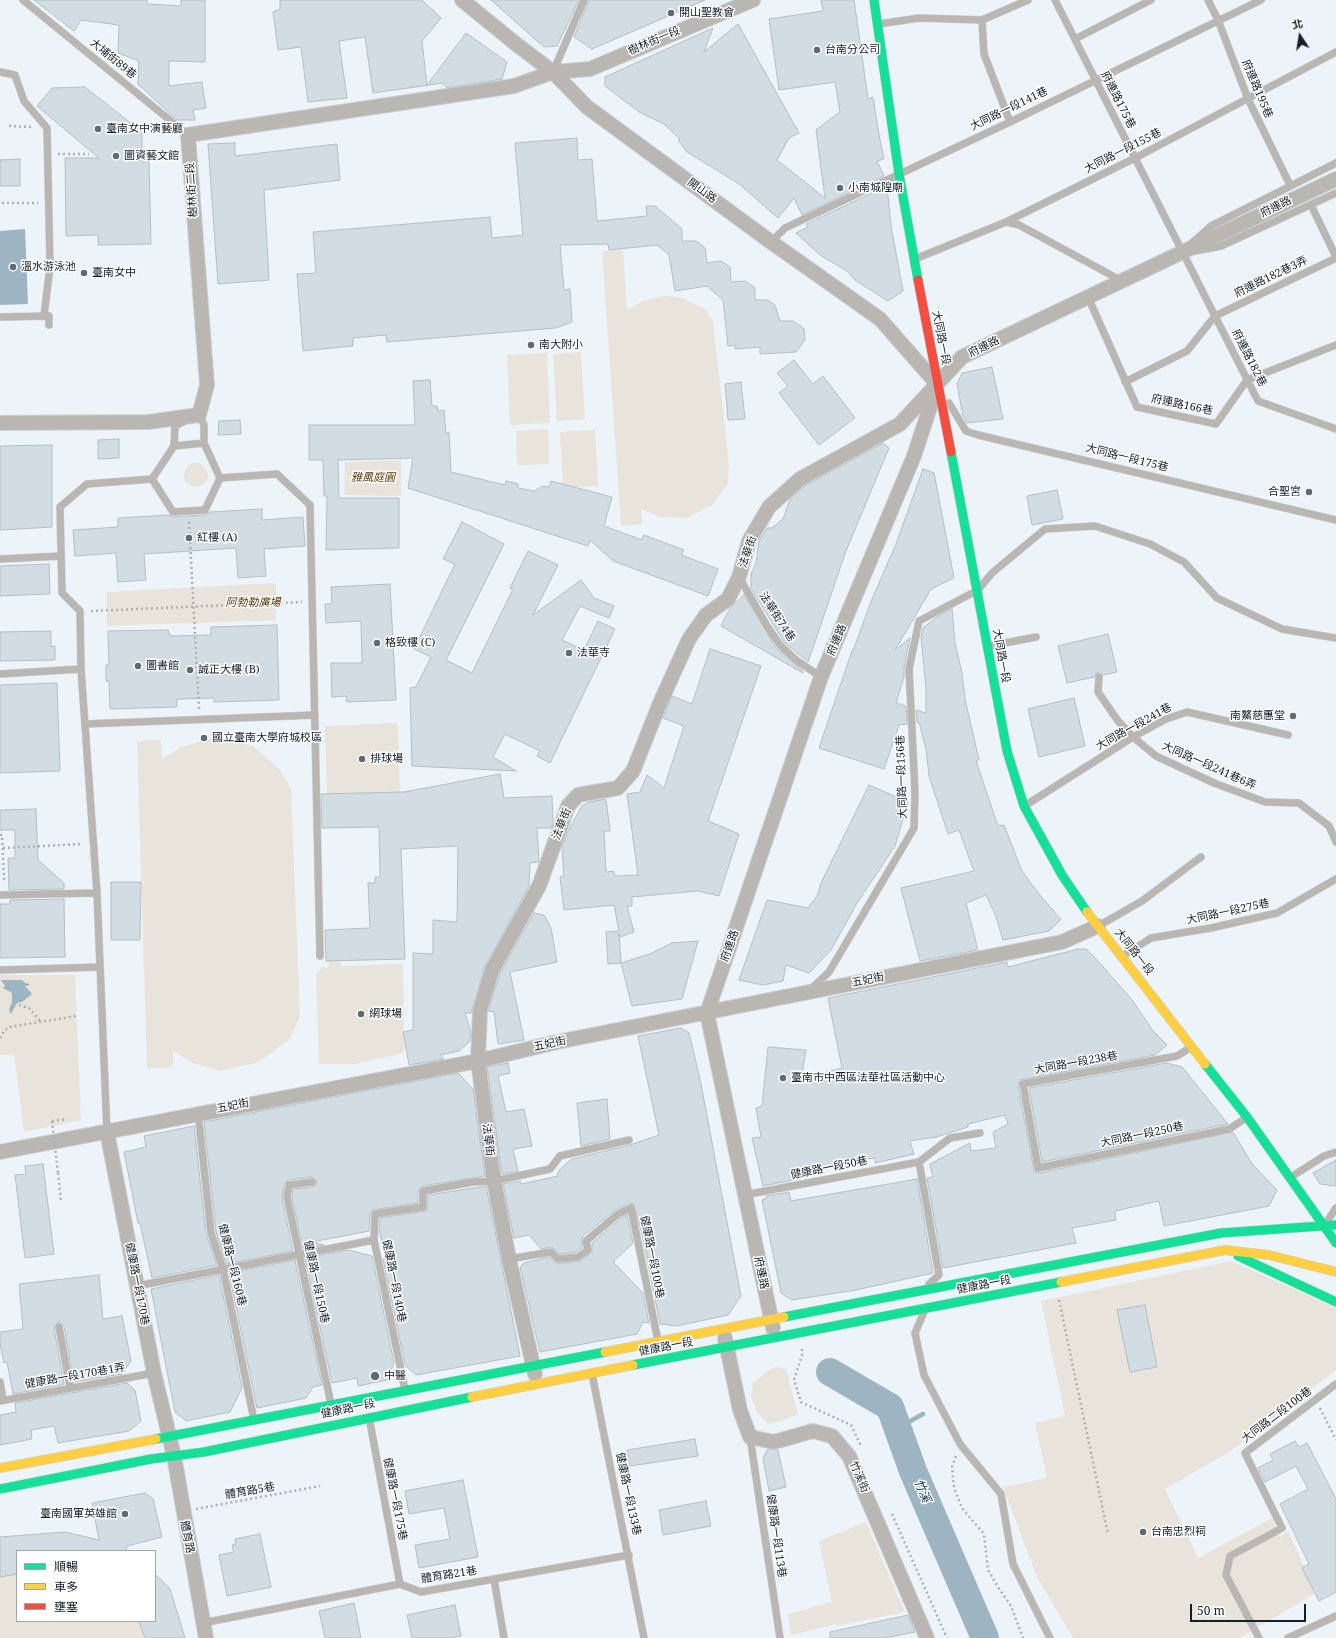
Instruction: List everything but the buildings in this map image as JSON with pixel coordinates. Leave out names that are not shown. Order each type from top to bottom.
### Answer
[{"type":"street","name":"開山路","points":[[462,0],[553,72],[587,107],[771,242],[880,319],[938,384]]},
{"type":"street","name":"樹林街一段","points":[[553,72],[590,69],[753,0]]},
{"type":"street","name":"大同路一段","points":[[874,0],[899,174],[914,259],[978,590],[1007,751],[1024,806],[1062,875],[1098,926],[1247,1117],[1336,1243]]},
{"type":"street","points":[[188,135],[514,86],[553,72]]},
{"type":"street","name":"樹林街二段","points":[[188,135],[207,385],[199,415]]},
{"type":"street","name":"府連路","points":[[775,1338],[707,1013],[821,677],[914,456],[938,384],[962,357],[1336,179]]},
{"type":"street","name":"法華街","points":[[538,1384],[509,1259],[494,1181],[478,1061],[480,1010],[492,970],[539,886],[568,806],[578,795],[618,788],[633,771],[660,703],[690,639],[706,615],[728,600],[739,577],[749,541],[769,507],[800,479],[900,424],[938,384]]},
{"type":"street","points":[[0,423],[148,422],[199,415]]},
{"type":"street","name":"五妃街","points":[[0,1152],[198,1113],[478,1061],[557,1042],[1062,942],[1098,926]]},
{"type":"street","name":"健康路一段170巷","points":[[107,1132],[154,1373],[169,1436]]},
{"type":"street","points":[[1324,1226],[1336,1219]]},
{"type":"street","name":"健康路一段","points":[[0,1468],[332,1406],[405,1390],[534,1366],[589,1364],[726,1347],[775,1338],[924,1299],[1222,1233],[1336,1225]]},
{"type":"street","points":[[1225,1250],[1336,1302]]},
{"type":"street","name":"健康路一段","points":[[0,1489],[174,1456],[204,1452],[368,1417],[538,1384],[589,1364],[658,1341],[771,1319],[1055,1284],[1225,1250],[1246,1250],[1282,1257],[1336,1272]]},
{"type":"street","points":[[724,1328],[726,1347],[740,1410],[750,1437]]},
{"type":"street","name":"竹溪街","points":[[750,1437],[774,1442],[813,1431],[832,1436],[837,1441],[849,1456],[927,1638]]},
{"type":"street","name":"體育路","points":[[169,1436],[174,1456],[206,1638]]},
{"type":"lane","name":"大埔街89巷","points":[[23,0],[188,135]]},
{"type":"lane","points":[[553,72],[584,0]]},
{"type":"lane","points":[[878,24],[919,18],[982,20],[1028,0]]},
{"type":"lane","name":"府連路175巷","points":[[1055,0],[1182,252]]},
{"type":"lane","points":[[1075,39],[1151,0]]},
{"type":"lane","name":"府連路195巷","points":[[1208,0],[1218,20],[1248,100],[1290,186]]},
{"type":"lane","name":"大同路一段141巷","points":[[771,242],[784,228],[1010,122],[1260,0]]},
{"type":"lane","points":[[982,20],[984,54],[1010,122]]},
{"type":"lane","name":"大同路一段155巷","points":[[914,259],[1006,222],[1248,100],[1336,52]]},
{"type":"lane","points":[[0,72],[15,76],[24,101],[47,128],[50,266],[44,316]]},
{"type":"lane","points":[[1182,252],[1211,226],[1336,163]]},
{"type":"lane","points":[[1182,252],[1221,246],[1336,193]]},
{"type":"lane","points":[[1311,205],[1336,257]]},
{"type":"lane","points":[[1006,222],[1019,225],[1122,281]]},
{"type":"lane","name":"府連路182巷","points":[[1182,252],[1216,316],[1258,401],[1336,429]]},
{"type":"lane","name":"府連路182巷3弄","points":[[1216,316],[1336,257]]},
{"type":"lane","name":"府連路166巷","points":[[1088,297],[1137,407],[1216,424],[1247,380]]},
{"type":"lane","points":[[0,317],[49,316],[49,325]]},
{"type":"lane","points":[[1125,382],[1187,351],[1216,316]]},
{"type":"lane","points":[[1247,380],[1336,345]]},
{"type":"lane","name":"大同路一段175巷","points":[[938,384],[966,431],[1336,520]]},
{"type":"lane","points":[[199,415],[204,425],[204,443],[220,478],[205,510],[173,512],[152,479],[174,446],[174,426],[199,415]]},
{"type":"lane","points":[[174,446],[204,443]]},
{"type":"lane","points":[[220,478],[277,474],[310,505],[320,956]]},
{"type":"lane","points":[[107,1132],[95,844],[85,724],[80,611],[62,593],[60,507],[87,484],[152,479]]},
{"type":"lane","points":[[978,590],[992,573],[1045,529],[1096,526],[1150,544],[1184,562],[1217,598],[1282,628],[1336,638]]},
{"type":"lane","points":[[0,559],[61,556]]},
{"type":"lane","name":"法華街74巷","points":[[739,577],[767,626],[780,645],[796,660],[821,677]]},
{"type":"lane","name":"大同路一段156巷","points":[[808,992],[829,972],[914,828],[915,792],[909,669],[919,621],[978,590]]},
{"type":"lane","points":[[987,646],[1036,637]]},
{"type":"lane","points":[[0,674],[82,669]]},
{"type":"lane","name":"大同路一段241巷6弄","points":[[1099,678],[1098,692],[1118,721],[1133,737],[1156,756],[1214,783],[1265,802],[1299,803],[1330,826],[1336,842]]},
{"type":"lane","name":"大同路一段241巷","points":[[1024,806],[1133,737],[1166,720],[1187,712],[1288,735]]},
{"type":"lane","points":[[85,724],[315,715]]},
{"type":"lane","points":[[1098,926],[1142,901],[1201,857]]},
{"type":"lane","name":"大同路一段275巷","points":[[1122,957],[1151,938],[1211,928],[1276,913],[1336,879]]},
{"type":"lane","points":[[0,895],[97,893]]},
{"type":"lane","points":[[0,970],[100,967]]},
{"type":"lane","name":"大同路一段238巷","points":[[1038,1168],[1022,1084],[1177,1056],[1191,1047]]},
{"type":"lane","name":"健康路一段160巷","points":[[198,1113],[211,1233],[223,1268],[254,1420]]},
{"type":"lane","name":"大同路一段250巷","points":[[1038,1168],[1228,1129],[1247,1117]]},
{"type":"lane","name":"健康路一段50巷","points":[[744,1195],[919,1162],[950,1138],[980,1133]]},
{"type":"lane","points":[[494,1181],[550,1169],[560,1156],[629,1140]]},
{"type":"lane","points":[[1290,1178],[1324,1156],[1336,1152]]},
{"type":"lane","points":[[919,1162],[939,1275],[924,1299],[914,1333],[924,1375],[960,1444],[1001,1494],[1014,1564],[1050,1638]]},
{"type":"lane","name":"健康路一段140巷","points":[[405,1390],[374,1240],[375,1214],[423,1207],[423,1191],[474,1182],[494,1181]]},
{"type":"lane","name":"健康路一段150巷","points":[[312,1182],[289,1185],[287,1197],[332,1406]]},
{"type":"lane","name":"健康路一段100巷","points":[[509,1259],[551,1252],[558,1259],[578,1257],[588,1250],[586,1241],[618,1214],[632,1208],[658,1341]]},
{"type":"lane","points":[[1324,1226],[1336,1208]]},
{"type":"lane","points":[[137,1286],[298,1253],[374,1240]]},
{"type":"lane","points":[[59,1327],[70,1387]]},
{"type":"lane","name":"健康路一段133巷","points":[[589,1364],[630,1555],[644,1638]]},
{"type":"lane","name":"健康路一段170巷1弄","points":[[2,1400],[154,1373]]},
{"type":"lane","points":[[0,1382],[2,1400]]},
{"type":"lane","name":"大同路二段100巷","points":[[1259,1638],[1226,1574],[1230,1556],[1282,1528],[1245,1453],[1336,1384]]},
{"type":"lane","name":"健康路一段175巷","points":[[368,1417],[400,1584]]},
{"type":"lane","name":"健康路一段113巷","points":[[750,1437],[780,1638]]},
{"type":"lane","name":"體育路21巷","points":[[400,1584],[421,1592],[630,1555]]},
{"type":"lane","points":[[494,1579],[504,1638]]},
{"type":"lane","points":[[204,1623],[400,1584]]},
{"type":"lane","points":[[1288,1638],[1336,1616]]},
{"type":"path","points":[[9,126],[47,128]]},
{"type":"path","points":[[48,154],[89,154]]},
{"type":"path","points":[[2,204],[48,203]]},
{"type":"path","points":[[188,511],[200,720]]},
{"type":"path","points":[[80,611],[312,601]]},
{"type":"path","points":[[0,835],[2,835],[4,879],[0,879]]},
{"type":"path","points":[[3,848],[95,844]]},
{"type":"path","points":[[19,1004],[29,1008],[41,1022]]},
{"type":"path","points":[[0,1038],[4,1031],[9,1027],[76,1016]]},
{"type":"path","points":[[61,1201],[52,1120],[67,1119]]},
{"type":"path","points":[[1055,1284],[1108,1534]]},
{"type":"path","points":[[1316,1399],[1336,1440]]},
{"type":"path","points":[[960,1444],[952,1467],[954,1488],[962,1508],[984,1534],[988,1570],[1011,1606],[1023,1638]]},
{"type":"path","name":"體育路5巷","points":[[183,1511],[320,1486]]},
{"type":"green space","points":[[623,250],[627,310],[643,301],[662,296],[680,297],[705,309],[713,322],[729,464],[728,484],[712,505],[687,518],[660,517],[641,509],[642,524],[621,526],[602,251]]},
{"type":"green space","points":[[581,352],[585,419],[557,421],[553,354]]},
{"type":"green space","points":[[547,353],[550,423],[510,425],[507,355]]},
{"type":"green space","points":[[548,429],[549,464],[517,465],[516,431]]},
{"type":"green space","points":[[595,430],[598,486],[563,488],[560,432]]},
{"type":"green space","name":"雅風庭園","points":[[401,460],[401,496],[344,495],[345,462]]},
{"type":"green space","points":[[196,463],[201,464],[207,470],[207,480],[201,486],[196,487],[191,486],[185,480],[184,475],[185,470],[191,464]]},
{"type":"green space","name":"阿勃勒廣場","points":[[276,583],[276,620],[107,626],[107,592]]},
{"type":"green space","name":"排球場","points":[[398,723],[400,792],[327,794],[325,726]]},
{"type":"green space","points":[[210,739],[231,740],[253,746],[278,768],[291,788],[300,1017],[290,1039],[259,1062],[221,1071],[193,1063],[173,1051],[173,1067],[147,1068],[137,741],[161,740],[162,759],[181,747]]},
{"type":"green space","name":"網球場","points":[[340,960],[341,966],[403,964],[404,1053],[354,1064],[319,1064],[316,974],[322,967],[328,968],[329,961]]},
{"type":"green space","points":[[0,975],[75,975],[81,1120],[24,1132],[14,1055],[0,1055]]},
{"type":"green space","points":[[1231,1261],[1336,1308],[1336,1370],[1231,1451],[1165,1489],[1198,1558],[1272,1518],[1280,1537],[1288,1531],[1316,1593],[1239,1638],[1073,1638],[1037,1577],[1003,1487],[1047,1478],[1035,1423],[1065,1416],[1041,1301]]},
{"type":"green space","points":[[776,1367],[786,1369],[798,1414],[782,1421],[768,1424],[756,1411],[751,1396],[753,1383],[769,1370]]},
{"type":"green space","points":[[866,1522],[905,1612],[837,1626],[836,1624],[791,1635],[788,1614],[832,1602],[819,1541]]},
{"type":"green space","points":[[65,1532],[103,1540],[124,1550],[16,1550],[16,1622],[156,1622],[156,1575],[170,1589],[184,1638],[0,1638],[0,1537]]},
{"type":"water","name":"溫水游泳池","points":[[25,229],[28,304],[0,305],[0,231]]},
{"type":"water","points":[[1,980],[22,980],[25,983],[30,984],[25,986],[32,994],[22,1002],[17,1003],[11,1014],[9,1010],[12,1002],[12,993],[3,988],[5,986]]},
{"type":"waterway","name":"竹溪","points":[[830,1372],[890,1407],[913,1471],[985,1638]]},
{"type":"waterway","points":[[898,1428],[923,1414]]},
{"type":"traffic: fast","points":[[874,0],[899,174],[918,280]]},
{"type":"traffic: fast","points":[[951,452],[1007,751],[1024,806],[1062,875],[1087,912]]},
{"type":"traffic: fast","points":[[1205,1064],[1247,1117],[1336,1243]]},
{"type":"traffic: fast","points":[[784,1317],[1221,1233],[1336,1225]]},
{"type":"traffic: fast","points":[[1238,1256],[1336,1302]]},
{"type":"traffic: fast","points":[[633,1365],[1061,1282]]},
{"type":"traffic: fast","points":[[156,1439],[605,1352]]},
{"type":"traffic: fast","points":[[0,1489],[151,1459],[204,1452],[472,1397]]},
{"type":"traffic: slow","points":[[1087,912],[1205,1064]]},
{"type":"traffic: slow","points":[[1061,1282],[1225,1250],[1269,1255],[1336,1272]]},
{"type":"traffic: slow","points":[[605,1352],[784,1317]]},
{"type":"traffic: slow","points":[[472,1397],[633,1365]]},
{"type":"traffic: slow","points":[[0,1468],[156,1439]]},
{"type":"traffic: jam","points":[[918,280],[951,452]]},
{"type":"place","name":"開山聖教會","points":[[671,13]]},
{"type":"place","name":"台南分公司","points":[[817,50]]},
{"type":"place","name":"臺南女中演藝廳","points":[[98,129]]},
{"type":"place","name":"圖資藝文館","points":[[116,156]]},
{"type":"place","name":"小南城隍廟","points":[[840,188]]},
{"type":"place","name":"溫水游泳池","points":[[13,267]]},
{"type":"place","name":"臺南女中","points":[[84,273]]},
{"type":"place","name":"南大附小","points":[[531,345]]},
{"type":"place","name":"合聖宮","points":[[1309,492]]},
{"type":"place","name":"紅樓 (A)","points":[[189,538]]},
{"type":"place","name":"格致樓 (C)","points":[[377,643]]},
{"type":"place","name":"法華寺","points":[[569,653]]},
{"type":"place","name":"圖書館","points":[[138,666]]},
{"type":"place","name":"誠正大樓 (B)","points":[[190,670]]},
{"type":"place","name":"南鰲慈惠堂","points":[[1293,716]]},
{"type":"place","name":"國立臺南大學府城校區","points":[[204,738]]},
{"type":"place","name":"排球場","points":[[362,759]]},
{"type":"place","name":"網球場","points":[[361,1014]]},
{"type":"place","name":"臺南市中西區法華社區活動中心","points":[[783,1078]]},
{"type":"place","name":"中醫","points":[[375,1376]]},
{"type":"place","name":"臺南國軍英雄館","points":[[125,1514]]},
{"type":"place","name":"台南忠烈祠","points":[[1143,1532]]}]
